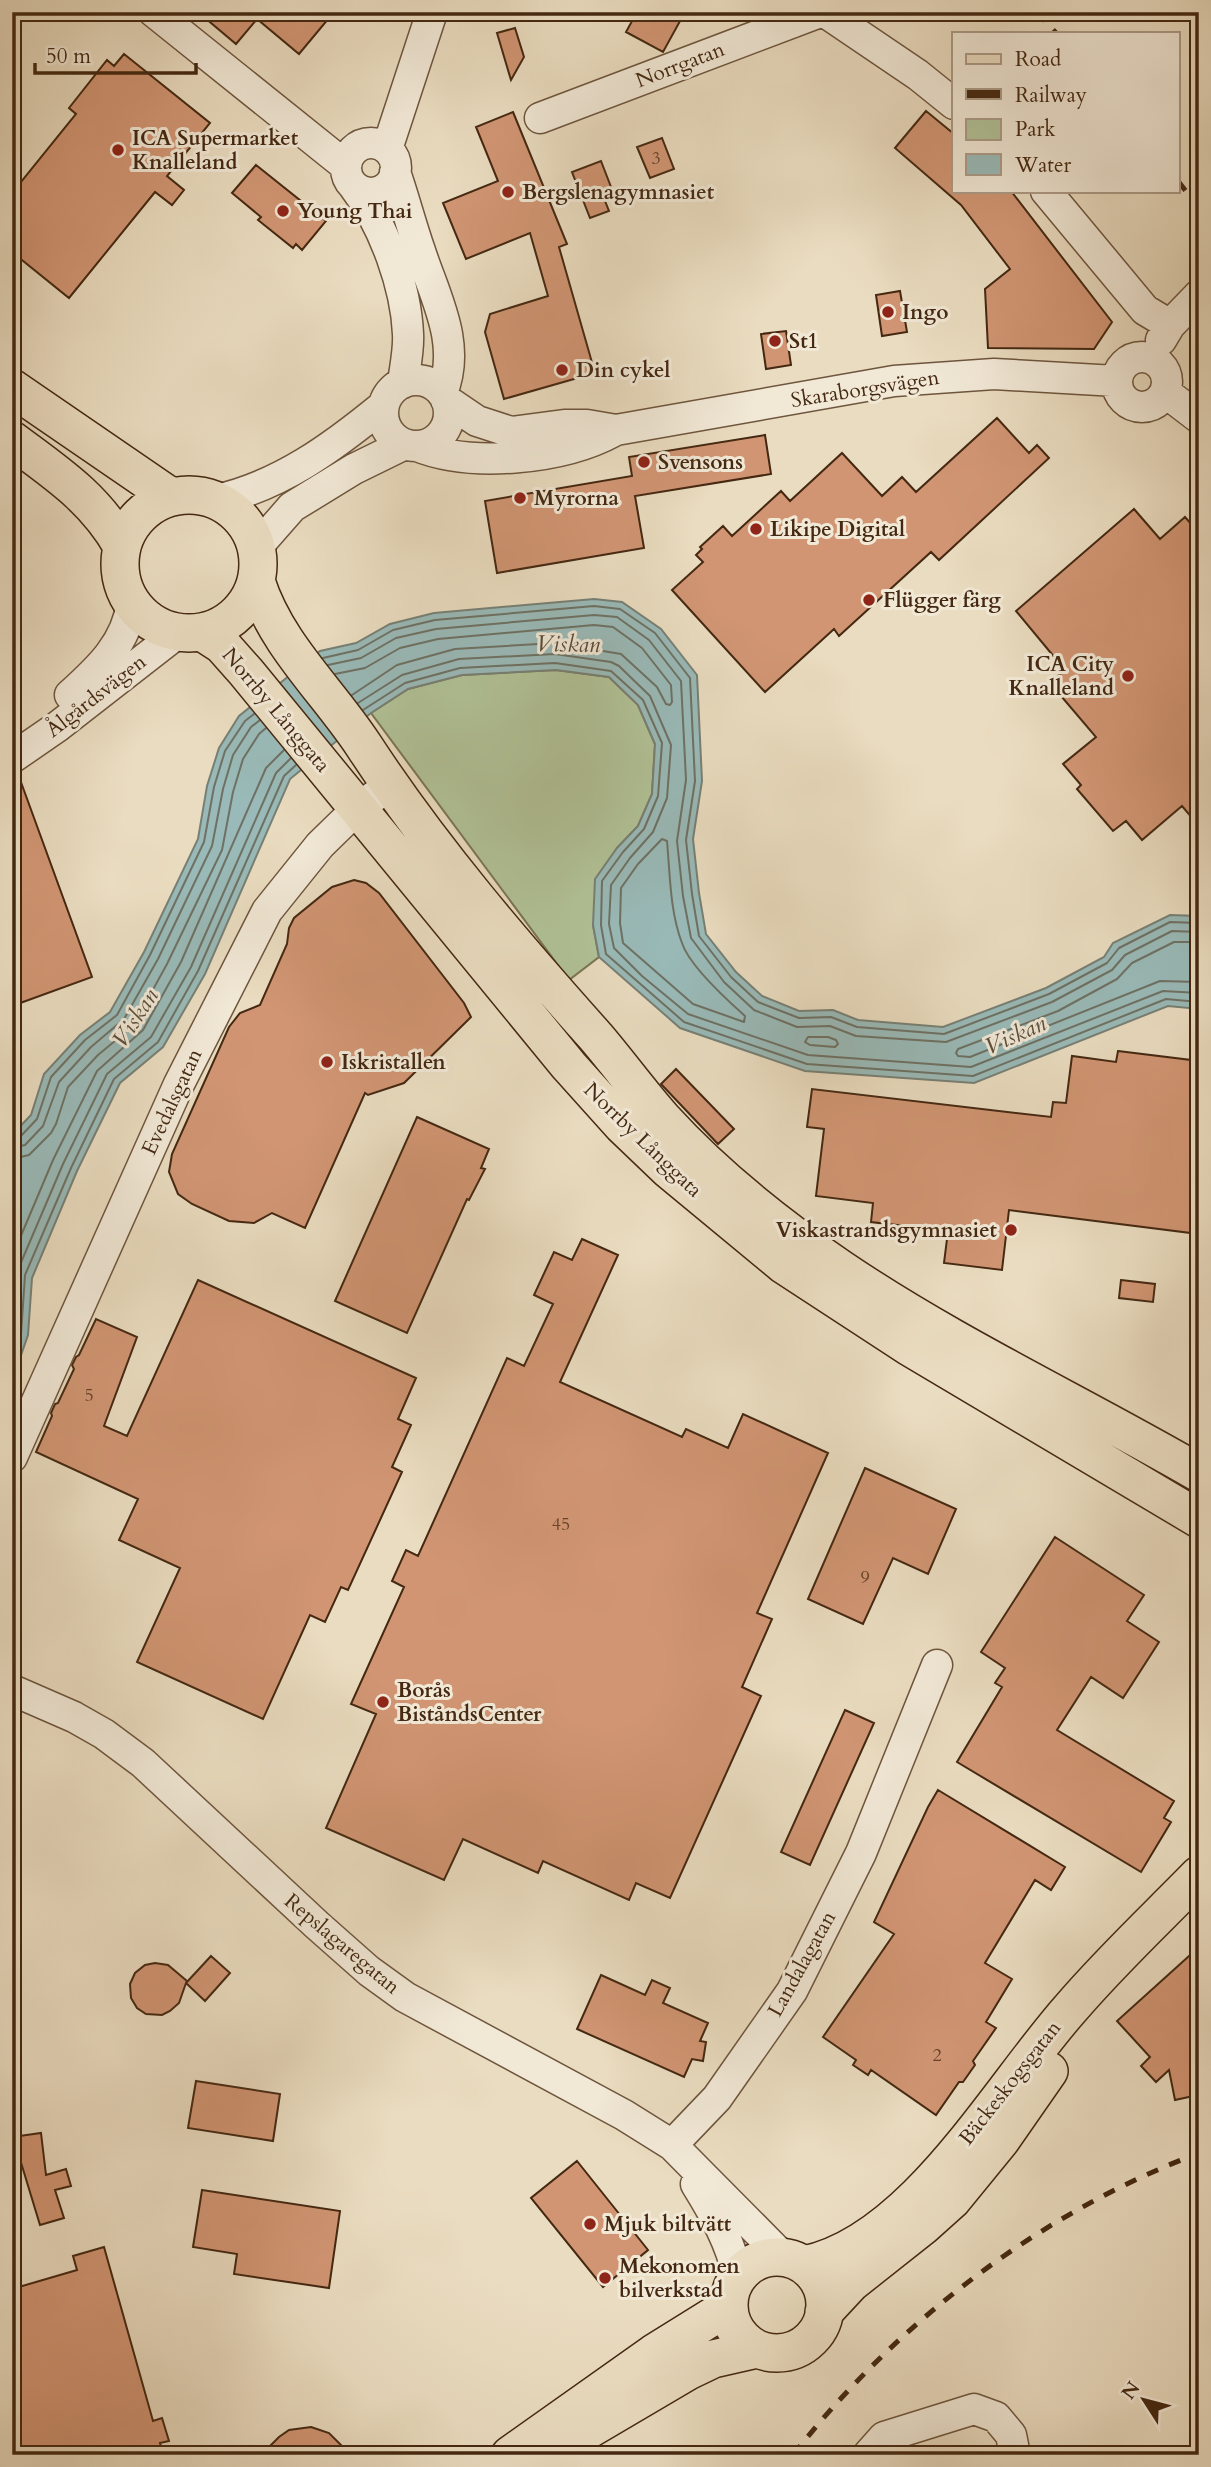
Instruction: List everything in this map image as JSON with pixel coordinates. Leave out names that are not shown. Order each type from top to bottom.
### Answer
[{"type":"main road","points":[[17,387],[172,497]]},
{"type":"main road","points":[[12,440],[92,503],[108,522],[122,546]]},
{"type":"main road","points":[[189,495],[216,500],[242,520],[256,565],[250,596],[237,614],[218,627],[190,632],[163,628],[149,620],[132,602],[122,579],[122,546],[140,515],[155,504],[172,497],[189,495]]},
{"type":"main road","name":"Norrby Långgata","points":[[256,565],[263,604],[283,639],[359,737],[390,785],[518,949],[632,1083],[692,1148],[741,1192],[840,1268],[948,1336],[1199,1472]]},
{"type":"main road","name":"Norrby Långgata","points":[[190,632],[222,645],[327,769],[569,1066],[622,1125],[704,1200],[784,1265],[849,1309],[1199,1519]]},
{"type":"main road","name":"Bäckeskogsgatan","points":[[793,2261],[826,2261],[844,2252],[875,2233],[911,2202],[958,2149],[1070,2008],[1199,1875]]},
{"type":"main road","name":"Bäckeskogsgatan","points":[[824,2312],[851,2283],[952,2200],[1001,2140],[1089,2018],[1150,1953],[1199,1908]]},
{"type":"main road","points":[[510,2455],[653,2354],[733,2292],[753,2263],[772,2257],[793,2261],[821,2286],[824,2312],[819,2328],[802,2346],[778,2353],[757,2349],[713,2359],[564,2444],[551,2455]]},
{"type":"main road","points":[[733,2292],[737,2332],[757,2349]]},
{"type":"street","points":[[154,12],[371,193],[387,187],[391,161],[432,12]]},
{"type":"street","points":[[822,12],[918,75],[952,102]]},
{"type":"street","name":"Norrgatan","points":[[541,118],[822,12]]},
{"type":"street","points":[[256,565],[292,507],[354,469],[411,445],[431,443],[442,433],[449,414],[444,396],[449,376],[448,336],[444,316],[391,161],[370,143],[353,150],[351,177],[367,203],[393,261],[402,294],[408,335],[403,383]]},
{"type":"street","points":[[1047,192],[1145,310],[1170,326]]},
{"type":"street","points":[[1149,357],[1170,326],[1199,295]]},
{"type":"street","points":[[1138,356],[1149,357],[1160,363],[1165,371],[1165,392],[1153,404],[1135,406],[1121,397],[1116,381],[1118,371],[1124,363],[1138,356]]},
{"type":"street","name":"Skaraborgsvägen","points":[[411,445],[439,454],[471,458],[514,458],[593,443],[616,430],[894,381],[994,374],[1116,381]]},
{"type":"street","points":[[216,500],[269,484],[339,443],[383,406],[392,389],[403,383],[424,381],[444,396]]},
{"type":"street","points":[[1165,392],[1199,418]]},
{"type":"street","name":"Skaraborgsvägen","points":[[444,396],[477,421],[510,432],[564,425],[587,425],[616,430]]},
{"type":"street","points":[[383,406],[387,429],[397,441],[411,445]]},
{"type":"street","name":"Ålgårdsvägen","points":[[12,735],[67,697],[106,660],[122,639],[130,619],[132,602]]},
{"type":"street","name":"Ålgårdsvägen","points":[[12,758],[190,632]]},
{"type":"street","name":"Evedalsgatan","points":[[12,1457],[179,1084],[267,911],[320,845],[358,808],[390,785]]},
{"type":"street","name":"Landalagatan","points":[[672,2145],[717,2098],[792,1991],[861,1853],[937,1665]]},
{"type":"street","name":"Repslagaregatan","points":[[12,1690],[74,1717],[104,1734],[143,1763],[317,1925],[369,1971],[405,1997],[624,2115],[672,2145],[793,2261]]},
{"type":"street","points":[[672,2145],[717,2218],[734,2261],[733,2292]]},
{"type":"street","points":[[868,2455],[884,2437],[974,2409],[996,2417],[1011,2435],[1015,2455]]},
{"type":"green space","points":[[556,670],[609,677],[638,705],[655,744],[652,794],[638,826],[617,848],[593,925],[599,957],[569,980],[371,713],[408,689],[462,675]]},
{"type":"water","name":"Viskan","points":[[594,599],[622,602],[661,629],[697,675],[702,781],[693,839],[706,934],[736,972],[762,996],[799,1011],[833,1010],[858,1020],[943,1027],[1046,988],[1104,957],[1113,943],[1170,915],[1199,916],[1199,1009],[1168,1006],[974,1083],[805,1071],[680,1028],[599,957],[593,925],[595,879],[617,848],[638,826],[652,794],[655,744],[638,705],[609,677],[556,670],[462,675],[408,689],[371,713],[290,779],[205,974],[163,1047],[120,1083],[77,1171],[32,1278],[28,1335],[12,1381],[12,1135],[31,1115],[44,1074],[80,1035],[110,1012],[144,952],[198,839],[207,786],[219,748],[239,716],[320,651],[356,643],[390,624],[434,613]]},
{"type":"building","points":[[198,12],[334,12],[299,54],[257,19],[236,44]]},
{"type":"building","points":[[637,12],[685,12],[663,52],[626,32]]},
{"type":"building","points":[[515,28],[524,57],[511,80],[497,33]]},
{"type":"building","name":"ICA Supermarket Knalleland","points":[[124,54],[210,123],[167,176],[184,190],[172,205],[155,192],[69,298],[12,252],[12,193],[76,114],[69,108],[107,60],[114,66]]},
{"type":"building","points":[[926,111],[952,132],[952,192],[1012,192],[1112,322],[1094,349],[988,348],[985,289],[1010,269],[961,205],[895,148]]},
{"type":"building","points":[[513,112],[567,244],[559,247],[595,373],[504,399],[485,332],[490,314],[548,296],[530,233],[466,259],[443,203],[498,181],[476,127]]},
{"type":"building","points":[[662,138],[674,169],[650,178],[637,147]]},
{"type":"building","points":[[601,161],[611,187],[601,191],[609,211],[590,218],[572,172]]},
{"type":"building","name":"Young Thai","points":[[256,165],[326,221],[302,250],[296,244],[293,248],[258,220],[261,217],[232,193]]},
{"type":"building","points":[[900,291],[907,332],[882,336],[876,295]]},
{"type":"building","points":[[786,331],[791,365],[766,369],[761,334]]},
{"type":"building","points":[[997,418],[1029,453],[1037,445],[1049,458],[939,560],[931,552],[839,636],[834,629],[765,692],[672,590],[703,562],[696,555],[702,549],[700,547],[723,526],[732,536],[781,491],[790,501],[842,453],[882,496],[902,477],[916,492]]},
{"type":"building","points":[[765,435],[771,474],[635,496],[644,548],[497,573],[485,501],[632,476],[629,457]]},
{"type":"building","name":"ICA City Knalleland","points":[[1134,509],[1160,539],[1185,517],[1199,533],[1199,826],[1182,806],[1142,840],[1126,821],[1113,831],[1077,789],[1081,785],[1063,764],[1096,737],[1050,683],[1065,670],[1016,611]]},
{"type":"building","points":[[18,774],[92,977],[12,1006],[12,775]]},
{"type":"building","name":"Iskristallen","points":[[354,880],[366,883],[379,893],[464,1003],[471,1017],[404,1083],[368,1095],[365,1093],[305,1228],[272,1213],[254,1223],[229,1221],[192,1204],[178,1194],[169,1172],[172,1154],[229,1027],[240,1013],[260,1005],[287,944],[289,928],[294,918],[332,887]]},
{"type":"building","points":[[1118,1051],[1199,1061],[1199,1234],[1009,1210],[1002,1270],[944,1263],[948,1231],[871,1222],[873,1203],[816,1196],[824,1129],[807,1127],[812,1089],[1051,1117],[1053,1102],[1066,1103],[1072,1056],[1116,1062]]},
{"type":"building","points":[[676,1069],[734,1129],[718,1144],[661,1084]]},
{"type":"building","points":[[417,1117],[489,1149],[481,1168],[485,1169],[469,1200],[467,1199],[407,1333],[335,1301]]},
{"type":"building","points":[[582,1239],[618,1255],[560,1382],[682,1437],[686,1429],[728,1448],[743,1414],[828,1453],[757,1613],[772,1619],[742,1687],[761,1696],[670,1898],[636,1883],[629,1900],[543,1861],[538,1873],[463,1839],[444,1880],[326,1828],[376,1714],[351,1704],[404,1587],[392,1581],[406,1550],[418,1556],[507,1358],[524,1366],[553,1304],[534,1295],[554,1252],[572,1260]]},
{"type":"building","points":[[198,1280],[416,1378],[398,1419],[411,1425],[392,1467],[402,1472],[348,1590],[341,1587],[325,1622],[310,1615],[263,1719],[137,1662],[180,1568],[119,1540],[138,1499],[36,1452],[55,1404],[58,1403],[74,1369],[72,1365],[96,1319],[137,1337],[104,1426],[127,1436]]},
{"type":"building","points":[[1121,1280],[1155,1284],[1153,1302],[1119,1298]]},
{"type":"building","points":[[865,1468],[956,1509],[928,1574],[893,1558],[863,1624],[808,1599]]},
{"type":"building","points":[[1055,1537],[1144,1595],[1127,1621],[1159,1642],[1123,1698],[1091,1677],[1057,1730],[1174,1801],[1164,1818],[1171,1822],[1141,1872],[957,1762],[1002,1687],[995,1683],[1005,1668],[981,1652]]},
{"type":"building","points":[[845,1710],[874,1723],[810,1865],[781,1852]]},
{"type":"building","points":[[938,1790],[1065,1867],[1051,1890],[1035,1880],[985,1963],[1012,1979],[986,2022],[996,2028],[973,2061],[975,2065],[963,2082],[959,2082],[936,2115],[871,2070],[868,2075],[853,2065],[856,2060],[823,2037],[894,1934],[874,1922]]},
{"type":"building","points":[[1199,1947],[1199,2067],[1193,2073],[1198,2095],[1175,2100],[1169,2070],[1156,2082],[1141,2066],[1150,2057],[1117,2021]]},
{"type":"building","points":[[211,1956],[230,1973],[205,2001],[186,1983]]},
{"type":"building","points":[[145,1965],[168,1965],[187,1981],[179,2003],[162,2015],[146,2014],[137,2008],[131,1998],[130,1984],[135,1973]]},
{"type":"building","points":[[601,1975],[645,1995],[652,1980],[670,1988],[663,2003],[708,2023],[700,2041],[706,2042],[703,2061],[692,2059],[684,2077],[577,2029]]},
{"type":"building","points":[[196,2081],[280,2094],[273,2141],[188,2128]]},
{"type":"building","points":[[41,2133],[46,2175],[66,2169],[71,2186],[55,2190],[64,2218],[40,2225],[19,2156],[12,2157],[12,2137]]},
{"type":"building","name":"Mjuk biltvätt","points":[[577,2161],[648,2250],[603,2287],[531,2198]]},
{"type":"building","points":[[202,2190],[340,2211],[329,2288],[234,2274],[237,2254],[193,2247]]},
{"type":"building","points":[[104,2247],[153,2421],[162,2418],[169,2441],[160,2443],[164,2455],[12,2455],[12,2289],[77,2270],[73,2256]]},
{"type":"building","points":[[311,2427],[329,2433],[351,2455],[261,2455],[289,2430]]},
{"type":"railway","points":[[1037,12],[1055,32]]},
{"type":"railway","points":[[1180,184],[1199,208]]},
{"type":"railway","points":[[793,2455],[834,2406],[878,2360],[926,2316],[976,2276],[1083,2207],[1140,2178],[1199,2153]]},
{"type":"place","name":"ICA Supermarket Knalleland","points":[[118,150]]},
{"type":"place","name":"Bergslenagymnasiet","points":[[508,192]]},
{"type":"place","name":"Young Thai","points":[[283,211]]},
{"type":"place","name":"Ingo","points":[[888,312]]},
{"type":"place","name":"St1","points":[[775,341]]},
{"type":"place","name":"Din cykel","points":[[562,370]]},
{"type":"place","name":"Svensons","points":[[644,462]]},
{"type":"place","name":"Myrorna","points":[[520,498]]},
{"type":"place","name":"Likipe Digital","points":[[756,529]]},
{"type":"place","name":"Flügger färg","points":[[869,600]]},
{"type":"place","name":"ICA City Knalleland","points":[[1128,676]]},
{"type":"place","name":"Iskristallen","points":[[327,1062]]},
{"type":"place","name":"Viskastrandsgymnasiet","points":[[1011,1230]]},
{"type":"place","name":"Borås BiståndsCenter","points":[[383,1702]]},
{"type":"place","name":"Mjuk biltvätt","points":[[590,2224]]},
{"type":"place","name":"Mekonomen bilverkstad","points":[[605,2278]]}]
